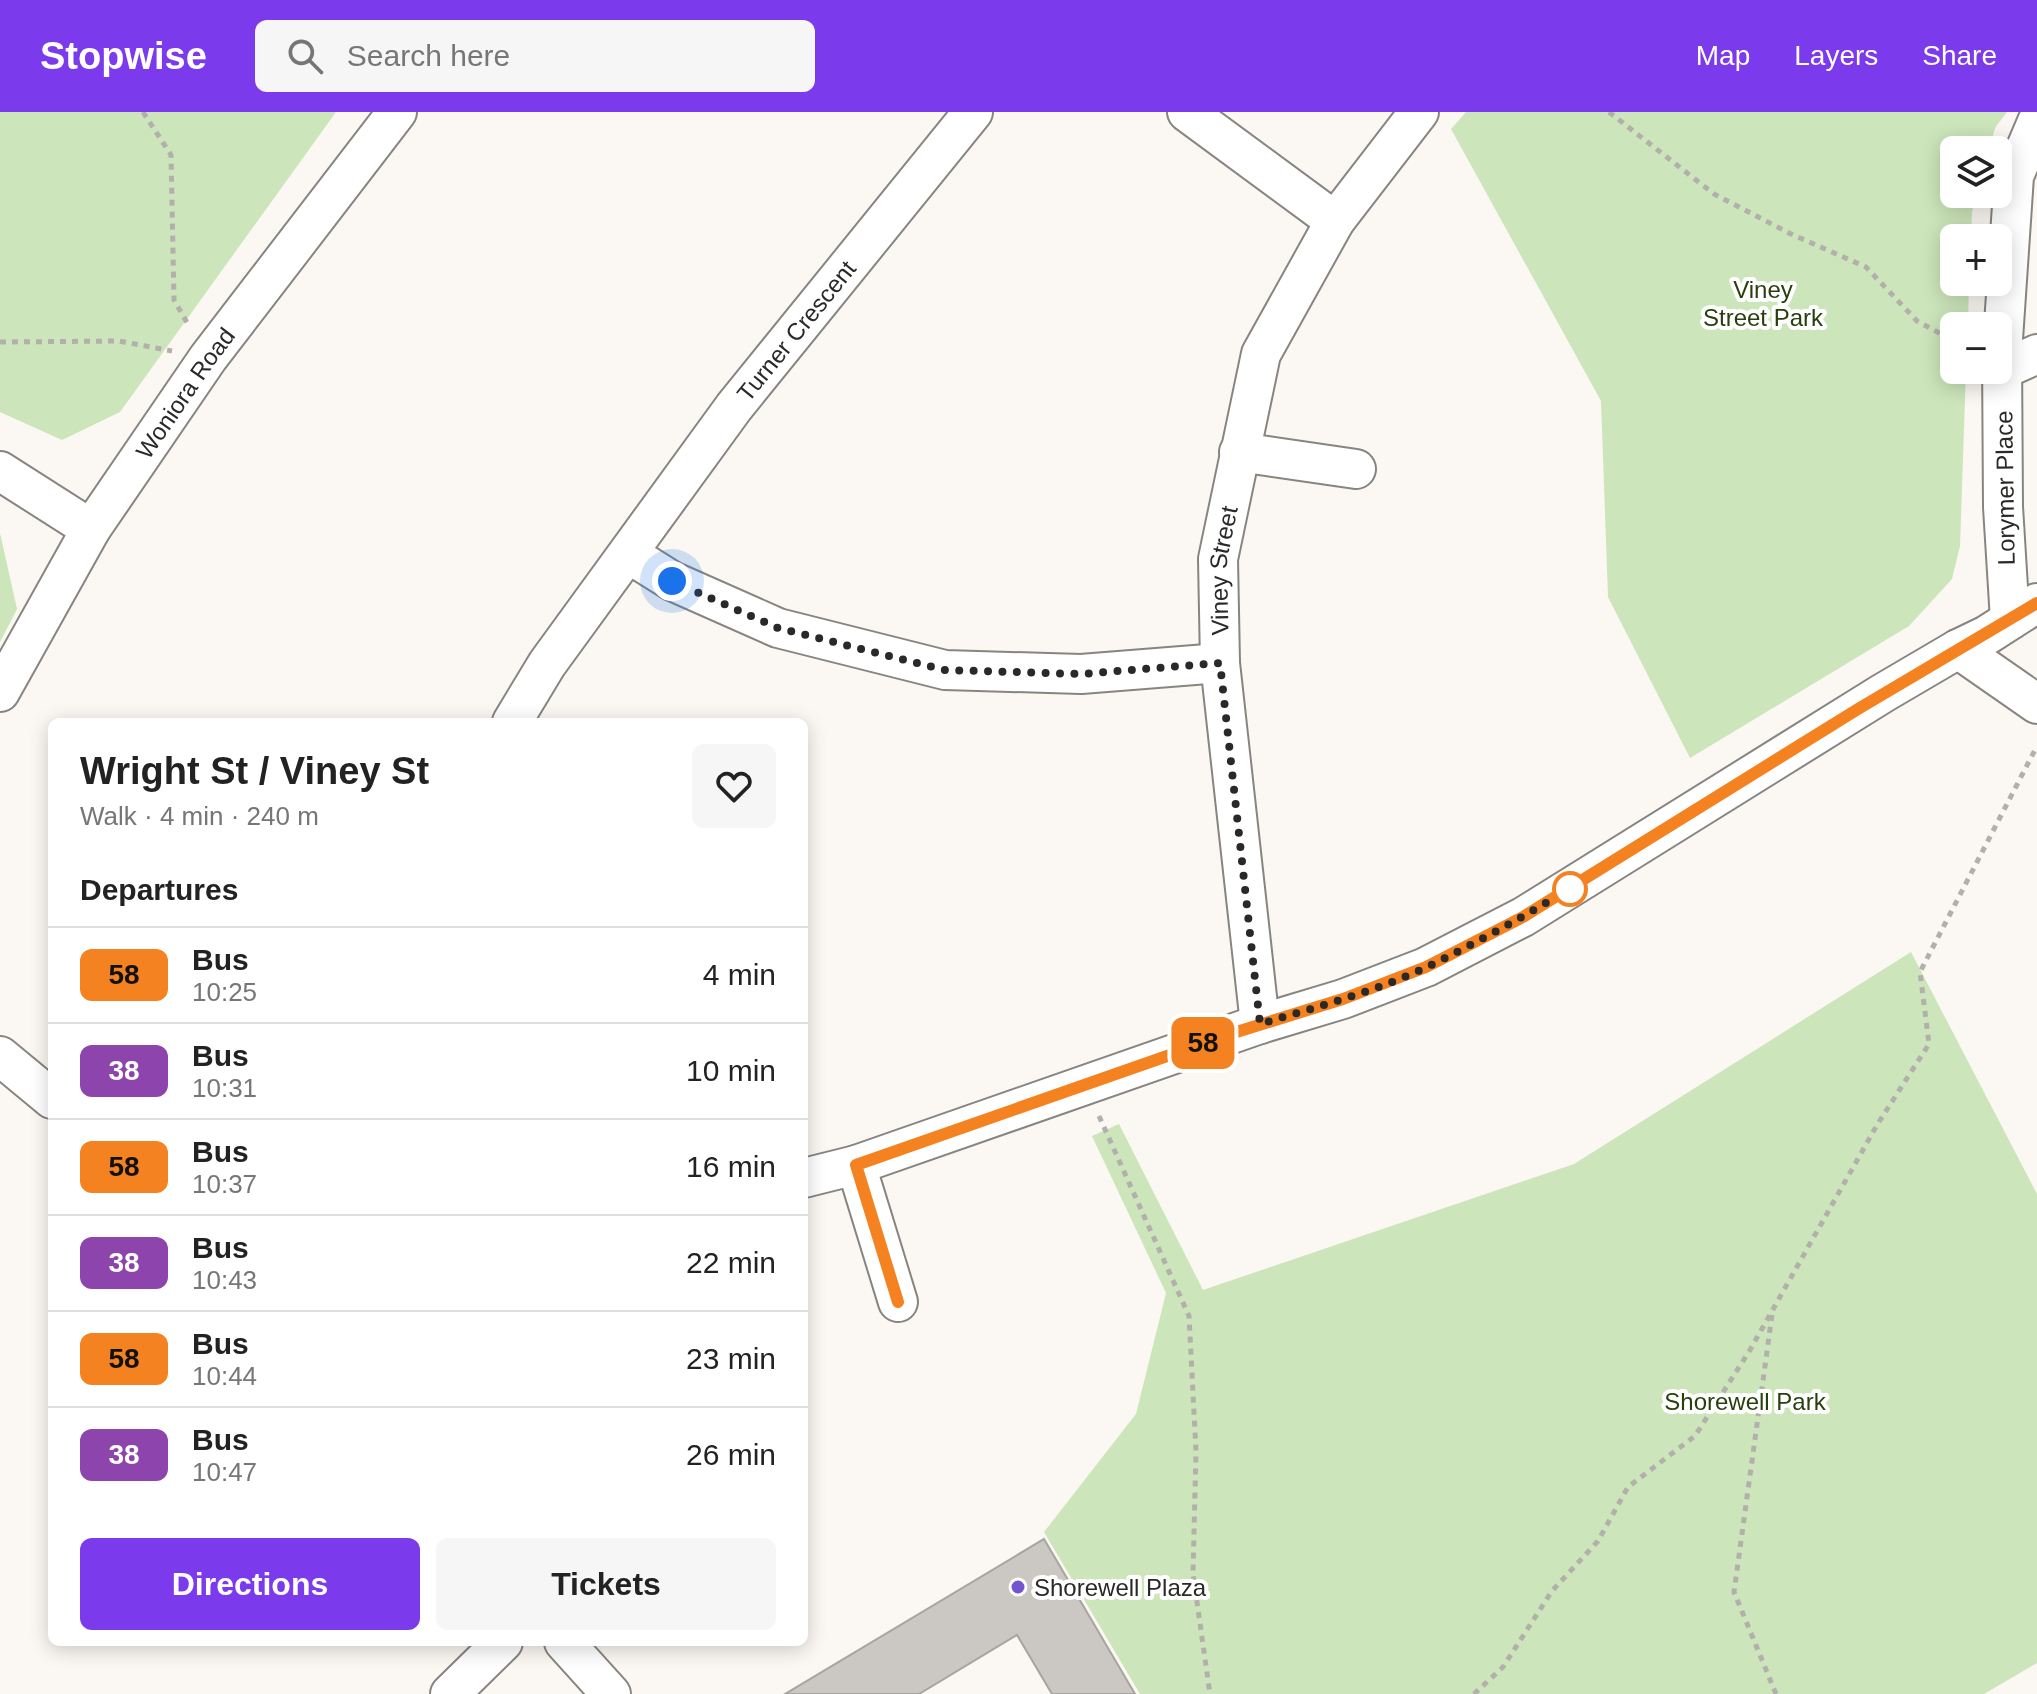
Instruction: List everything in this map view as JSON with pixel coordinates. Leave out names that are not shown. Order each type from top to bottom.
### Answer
[{"type":"street","name":"Woniora Road","points":[[0,692],[91,529],[208,358],[397,112]]},
{"type":"street","name":"Turner Crescent","points":[[514,718],[547,664],[734,407],[973,112]]},
{"type":"street","points":[[1187,112],[1335,221]]},
{"type":"street","name":"Viney Street","points":[[1260,1024],[1220,663],[1218,559],[1261,354],[1335,221],[1419,112]]},
{"type":"street","name":"Lorymer Place","points":[[2006,312],[2014,176],[2037,122]]},
{"type":"street","points":[[2012,365],[2037,354]]},
{"type":"street","name":"Lorymer Place","points":[[2002,384],[2003,507],[2023,612]]},
{"type":"street","points":[[1239,452],[1356,469]]},
{"type":"street","points":[[0,471],[91,529]]},
{"type":"street","points":[[629,554],[672,581],[778,628],[945,670],[1081,674],[1220,663]]},
{"type":"street","points":[[808,1177],[856,1165],[1260,1024],[1343,999],[1426,967],[1523,917],[2023,612]]},
{"type":"street","points":[[1958,649],[2037,704]]},
{"type":"street","points":[[0,1056],[48,1096]]},
{"type":"street","points":[[856,1165],[898,1302]]},
{"type":"street","points":[[450,1694],[499,1646]]},
{"type":"street","points":[[568,1646],[611,1694]]},
{"type":"path","points":[[143,112],[171,155],[174,300],[208,358]]},
{"type":"path","points":[[1609,112],[1714,194],[1791,234],[1866,267],[1917,321],[1940,333]]},
{"type":"path","points":[[0,342],[119,341],[208,358]]},
{"type":"path","points":[[1474,1694],[1503,1667],[1552,1591],[1598,1541],[1628,1487],[1695,1436],[1773,1310],[1877,1125],[1929,1044],[1920,972],[2037,746]]},
{"type":"path","points":[[1084,1084],[1189,1316],[1196,1451],[1193,1574],[1210,1694]]},
{"type":"path","points":[[1773,1310],[1734,1592],[1776,1694]]},
{"type":"green space","points":[[0,112],[336,112],[120,412],[62,440],[0,412]]},
{"type":"green space","name":"Viney Street Park","points":[[1466,112],[2007,112],[1993,136],[1940,136],[1940,208],[1973,208],[1972,224],[1940,224],[1940,296],[1969,296],[1968,312],[1940,312],[1940,384],[1966,384],[1960,546],[1952,579],[1909,626],[1690,758],[1608,597],[1601,401],[1451,129]]},
{"type":"green space","points":[[0,533],[17,609],[0,642]]},
{"type":"green space","name":"Shorewell Park","points":[[1911,952],[2037,1194],[2037,1663],[1984,1694],[1140,1694],[1044,1532],[1136,1414],[1166,1293],[1092,1136],[1119,1124],[1203,1290],[1574,1164]]},
{"type":"building","name":"Shorewell Plaza","points":[[1044,1539],[1135,1694],[1052,1694],[1017,1635],[919,1694],[785,1694]]},
{"type":"bus line","name":"58","points":[[898,1302],[856,1165],[1230,1034],[1343,999],[1426,967],[1523,917],[1755,771],[2037,603]]},
{"type":"place","name":"Shorewell Plaza","points":[[1018,1587]]},
{"type":"route","points":[[672,581],[778,628],[945,670],[1081,674],[1220,663],[1260,1024],[1343,999],[1426,967],[1523,917],[1574,886],[1570,889]]}]
